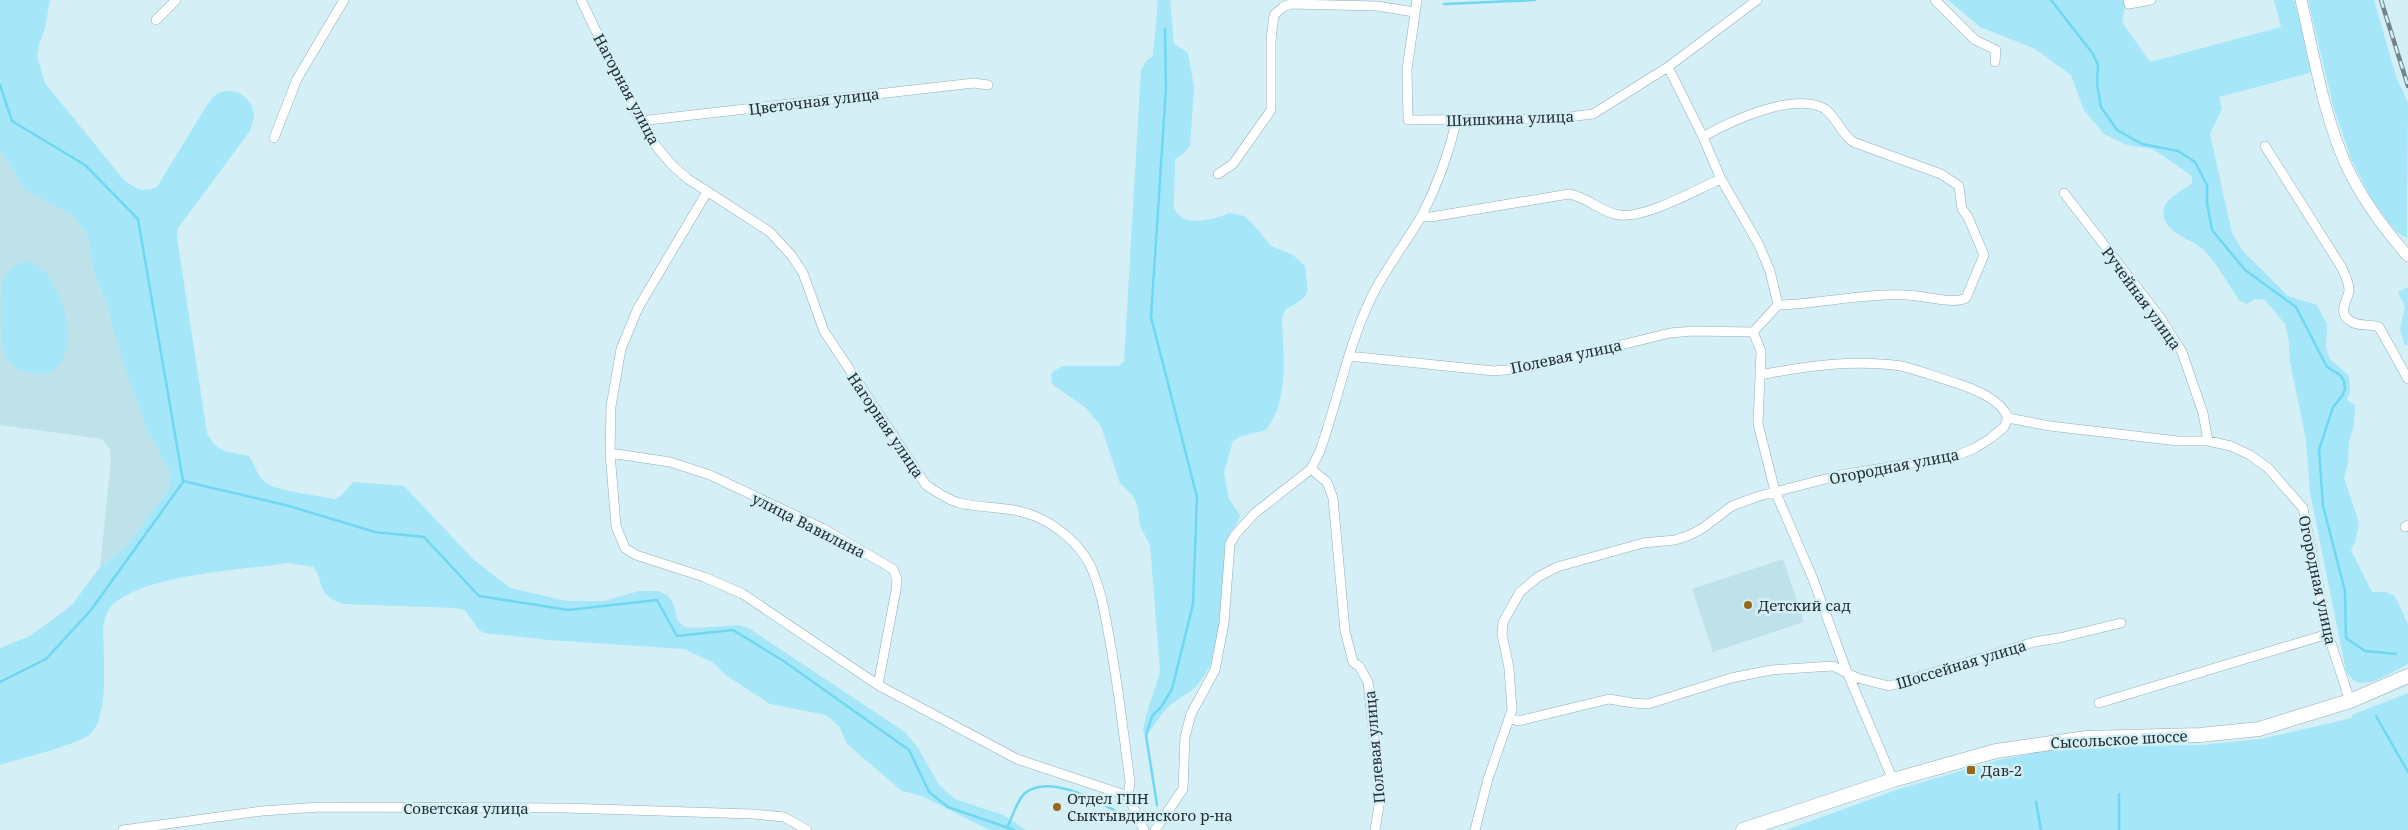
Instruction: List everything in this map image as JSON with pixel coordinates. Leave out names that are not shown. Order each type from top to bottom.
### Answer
[{"type":"main road","name":"Сысольское шоссе","points":[[1743,830],[1893,780],[1996,751],[2086,738],[2200,735],[2259,729],[2350,701],[2408,676]]},
{"type":"street","points":[[156,20],[176,0]]},
{"type":"street","points":[[274,138],[297,79],[344,0]]},
{"type":"street","name":"Нагорная улица","points":[[581,0],[640,121],[656,146],[672,165],[707,192],[770,232],[792,256],[803,273],[824,331],[926,485],[943,496],[960,503],[1015,510],[1037,517],[1055,527],[1074,544],[1089,564],[1100,590],[1115,668],[1130,782],[1128,796],[1144,830]]},
{"type":"street","name":"Шишкина улица","points":[[1417,0],[1408,69],[1408,120],[1551,119],[1593,114],[1668,67],[1757,0]]},
{"type":"street","points":[[1935,0],[1975,40],[1996,50],[1995,62]]},
{"type":"street","points":[[2129,2],[2151,0]]},
{"type":"street","points":[[2301,0],[2323,95],[2346,165],[2365,200],[2408,256]]},
{"type":"street","points":[[1218,174],[1233,164],[1271,110],[1271,40],[1274,15],[1283,7],[1290,4],[1377,6],[1414,12]]},
{"type":"street","points":[[1668,67],[1703,136],[1721,179],[1758,243],[1770,271],[1778,305]]},
{"type":"street","name":"Цветочная улица","points":[[640,121],[974,83],[988,84]]},
{"type":"street","points":[[1703,136],[1728,122],[1756,112],[1786,105],[1812,104],[1826,110],[1844,135],[1852,142],[1941,174],[1959,186],[1962,208],[1968,217],[1984,255],[1966,298],[1960,302],[1924,296],[1879,294],[1778,305],[1753,332],[1761,351],[1758,424],[1775,491],[1813,579],[1847,672],[1893,780]]},
{"type":"street","points":[[1155,830],[1183,788],[1185,736],[1190,714],[1215,670],[1224,623],[1230,544],[1235,535],[1255,513],[1310,469],[1320,451],[1328,431],[1349,356],[1372,296],[1421,216],[1437,184],[1449,152],[1457,119]]},
{"type":"street","points":[[2265,146],[2342,268],[2348,283],[2349,293],[2344,301],[2344,310],[2350,321],[2359,325],[2371,323],[2379,327],[2408,379]]},
{"type":"street","points":[[1421,216],[1431,217],[1569,194],[1582,196],[1604,211],[1620,215],[1638,215],[1721,179]]},
{"type":"street","points":[[707,192],[638,308],[621,349],[611,406],[610,453],[616,526],[625,548],[636,555],[704,577],[743,594],[878,685],[1017,759],[1128,796]]},
{"type":"street","name":"Ручейная улица","points":[[2064,193],[2159,316],[2182,352],[2203,413],[2208,441]]},
{"type":"street","name":"Полевая улица","points":[[1349,356],[1494,371],[1527,368],[1670,333],[1693,331],[1753,332]]},
{"type":"street","points":[[1760,375],[1804,366],[1860,363],[1902,366],[1977,390],[2006,411],[2008,418]]},
{"type":"street","name":"Огородная улица","points":[[1475,830],[1488,779],[1506,725],[1511,719],[1509,668],[1502,634],[1503,622],[1509,608],[1520,592],[1538,577],[1557,567],[1643,542],[1682,538],[1703,528],[1732,506],[1775,491],[1841,475],[1956,456],[1975,448],[1991,438],[2004,427],[2008,418],[2050,426],[2168,440],[2208,441],[2231,446],[2250,455],[2268,468],[2303,508],[2328,634],[2350,701]]},
{"type":"street","name":"улица Вавилина","points":[[610,453],[670,462],[710,475],[822,528],[892,569],[897,579],[896,590],[878,685]]},
{"type":"street","name":"Полевая улица","points":[[1310,469],[1326,482],[1333,498],[1345,631],[1353,662],[1359,666],[1368,682],[1380,799],[1375,830]]},
{"type":"street","name":"Шоссейная улица","points":[[1511,719],[1518,721],[1609,699],[1632,704],[1648,704],[1731,678],[1771,670],[1833,666],[1873,684],[1889,686],[2034,642],[2121,623]]},
{"type":"street","points":[[2099,703],[2328,634]]},
{"type":"street","name":"Советская улица","points":[[123,830],[262,811],[320,807],[564,808],[752,814],[784,816],[807,830]]},
{"type":"shaded area","points":[[0,0],[50,0],[37,56],[45,83],[124,180],[136,188],[148,190],[157,187],[207,105],[216,95],[230,91],[242,94],[253,109],[254,119],[250,131],[178,228],[177,238],[207,433],[219,448],[224,451],[249,456],[258,474],[266,483],[289,491],[335,499],[341,496],[353,482],[404,486],[473,559],[510,588],[567,601],[604,601],[639,591],[659,591],[667,595],[673,603],[678,621],[685,627],[739,625],[750,629],[905,732],[918,748],[939,785],[955,799],[1003,815],[1026,830],[989,830],[922,796],[902,791],[847,744],[839,726],[826,715],[770,704],[727,676],[712,662],[684,649],[549,640],[484,633],[479,630],[465,610],[456,608],[343,604],[335,601],[325,593],[314,567],[288,563],[222,571],[171,580],[148,586],[127,595],[112,605],[107,612],[103,626],[103,699],[96,726],[90,734],[73,743],[0,765],[0,648],[30,636],[72,605],[100,567],[128,545],[168,489],[171,473],[147,430],[123,363],[107,305],[93,271],[88,236],[72,215],[25,190],[0,149]]},
{"type":"shaded area","points":[[1158,0],[1170,0],[1174,44],[1188,53],[1194,87],[1190,146],[1175,159],[1174,209],[1182,218],[1193,221],[1212,219],[1229,213],[1244,216],[1271,246],[1293,255],[1305,266],[1307,293],[1305,297],[1286,309],[1282,318],[1284,362],[1282,391],[1274,418],[1266,430],[1242,436],[1233,441],[1224,473],[1229,499],[1240,515],[1227,541],[1222,613],[1216,649],[1210,665],[1198,684],[1167,708],[1146,735],[1143,732],[1144,724],[1160,671],[1150,545],[1140,526],[1138,508],[1133,496],[1120,483],[1101,426],[1086,408],[1052,384],[1051,374],[1063,366],[1119,366],[1124,361],[1141,70],[1147,60],[1153,56]]},
{"type":"shaded area","points":[[1948,0],[2123,0],[2125,7],[2122,22],[2150,62],[2281,27],[2274,0],[2294,0],[2313,72],[2219,97],[2222,109],[2210,134],[2232,233],[2242,250],[2288,296],[2317,305],[2327,324],[2326,348],[2330,359],[2349,376],[2350,391],[2347,400],[2355,405],[2354,425],[2349,441],[2348,462],[2344,478],[2359,523],[2356,540],[2351,550],[2372,592],[2386,592],[2395,596],[2408,624],[2408,664],[2384,677],[2366,683],[2351,679],[2346,671],[2310,492],[2306,440],[2290,362],[2289,342],[2285,324],[2265,300],[2255,299],[2247,304],[2239,300],[2206,252],[2201,247],[2179,235],[2166,224],[2164,208],[2166,204],[2172,197],[2192,183],[2192,176],[2153,149],[2127,145],[2104,134],[2084,110],[2071,75],[2035,49],[1980,27]]},
{"type":"shaded area","points":[[2308,0],[2374,0],[2396,76],[2408,103],[2407,238],[2396,232],[2372,200],[2352,161],[2334,109]]},
{"type":"shaded area","points":[[0,149],[25,190],[72,215],[88,237],[93,271],[107,305],[147,430],[171,473],[168,489],[128,545],[100,567],[111,461],[110,449],[102,439],[0,425]]},
{"type":"shaded area","points":[[29,261],[43,271],[52,281],[63,305],[66,318],[68,332],[64,356],[57,366],[46,375],[18,369],[9,362],[3,351],[1,296],[3,281],[13,267]]},
{"type":"shaded area","points":[[2408,287],[2408,345],[2405,345],[2400,330],[2405,307],[2398,292]]},
{"type":"shaded area","name":"Детский сад","points":[[1783,559],[1804,622],[1713,652],[1692,589]]},
{"type":"shaded area","points":[[2408,693],[2408,830],[1786,830],[1899,789],[1998,760],[2039,752],[2089,747],[2201,745],[2261,739],[2352,718],[2352,715]]},
{"type":"waterway","points":[[1444,4],[1535,0]]},
{"type":"waterway","points":[[2051,0],[2093,54],[2098,65],[2097,84],[2101,107],[2117,130],[2142,144],[2178,151],[2195,162],[2207,185],[2207,203],[2212,230],[2245,270],[2296,307],[2327,367],[2340,375],[2344,381],[2345,389],[2333,407],[2319,450],[2323,506],[2345,591],[2346,638],[2365,651],[2396,654]]},
{"type":"waterway","points":[[1157,805],[1146,735],[1152,716],[1161,707],[1172,689],[1193,604],[1197,497],[1151,317],[1166,88],[1165,29]]},
{"type":"waterway","points":[[0,85],[12,121],[85,165],[138,219],[183,481],[289,506],[375,532],[424,537],[479,596],[568,610],[657,600],[677,636],[733,630],[785,662],[909,750],[929,792],[948,807],[1014,830]]},
{"type":"waterway","points":[[0,682],[46,659],[91,610],[183,482]]},
{"type":"waterway","points":[[2376,716],[2408,772]]},
{"type":"waterway","points":[[1007,828],[1022,796],[1035,788],[1047,786],[1061,788],[1088,797],[1123,815]]},
{"type":"waterway","points":[[2119,794],[2119,830]]},
{"type":"waterway","points":[[2036,802],[2041,830]]},
{"type":"railway","points":[[2381,0],[2408,86]]},
{"type":"place","name":"Детский сад","points":[[1748,605]]},
{"type":"place","name":"Дав-2","points":[[1971,770]]},
{"type":"place","name":"Отдел ГПН Сыктывдинского р-на","points":[[1057,807]]}]
